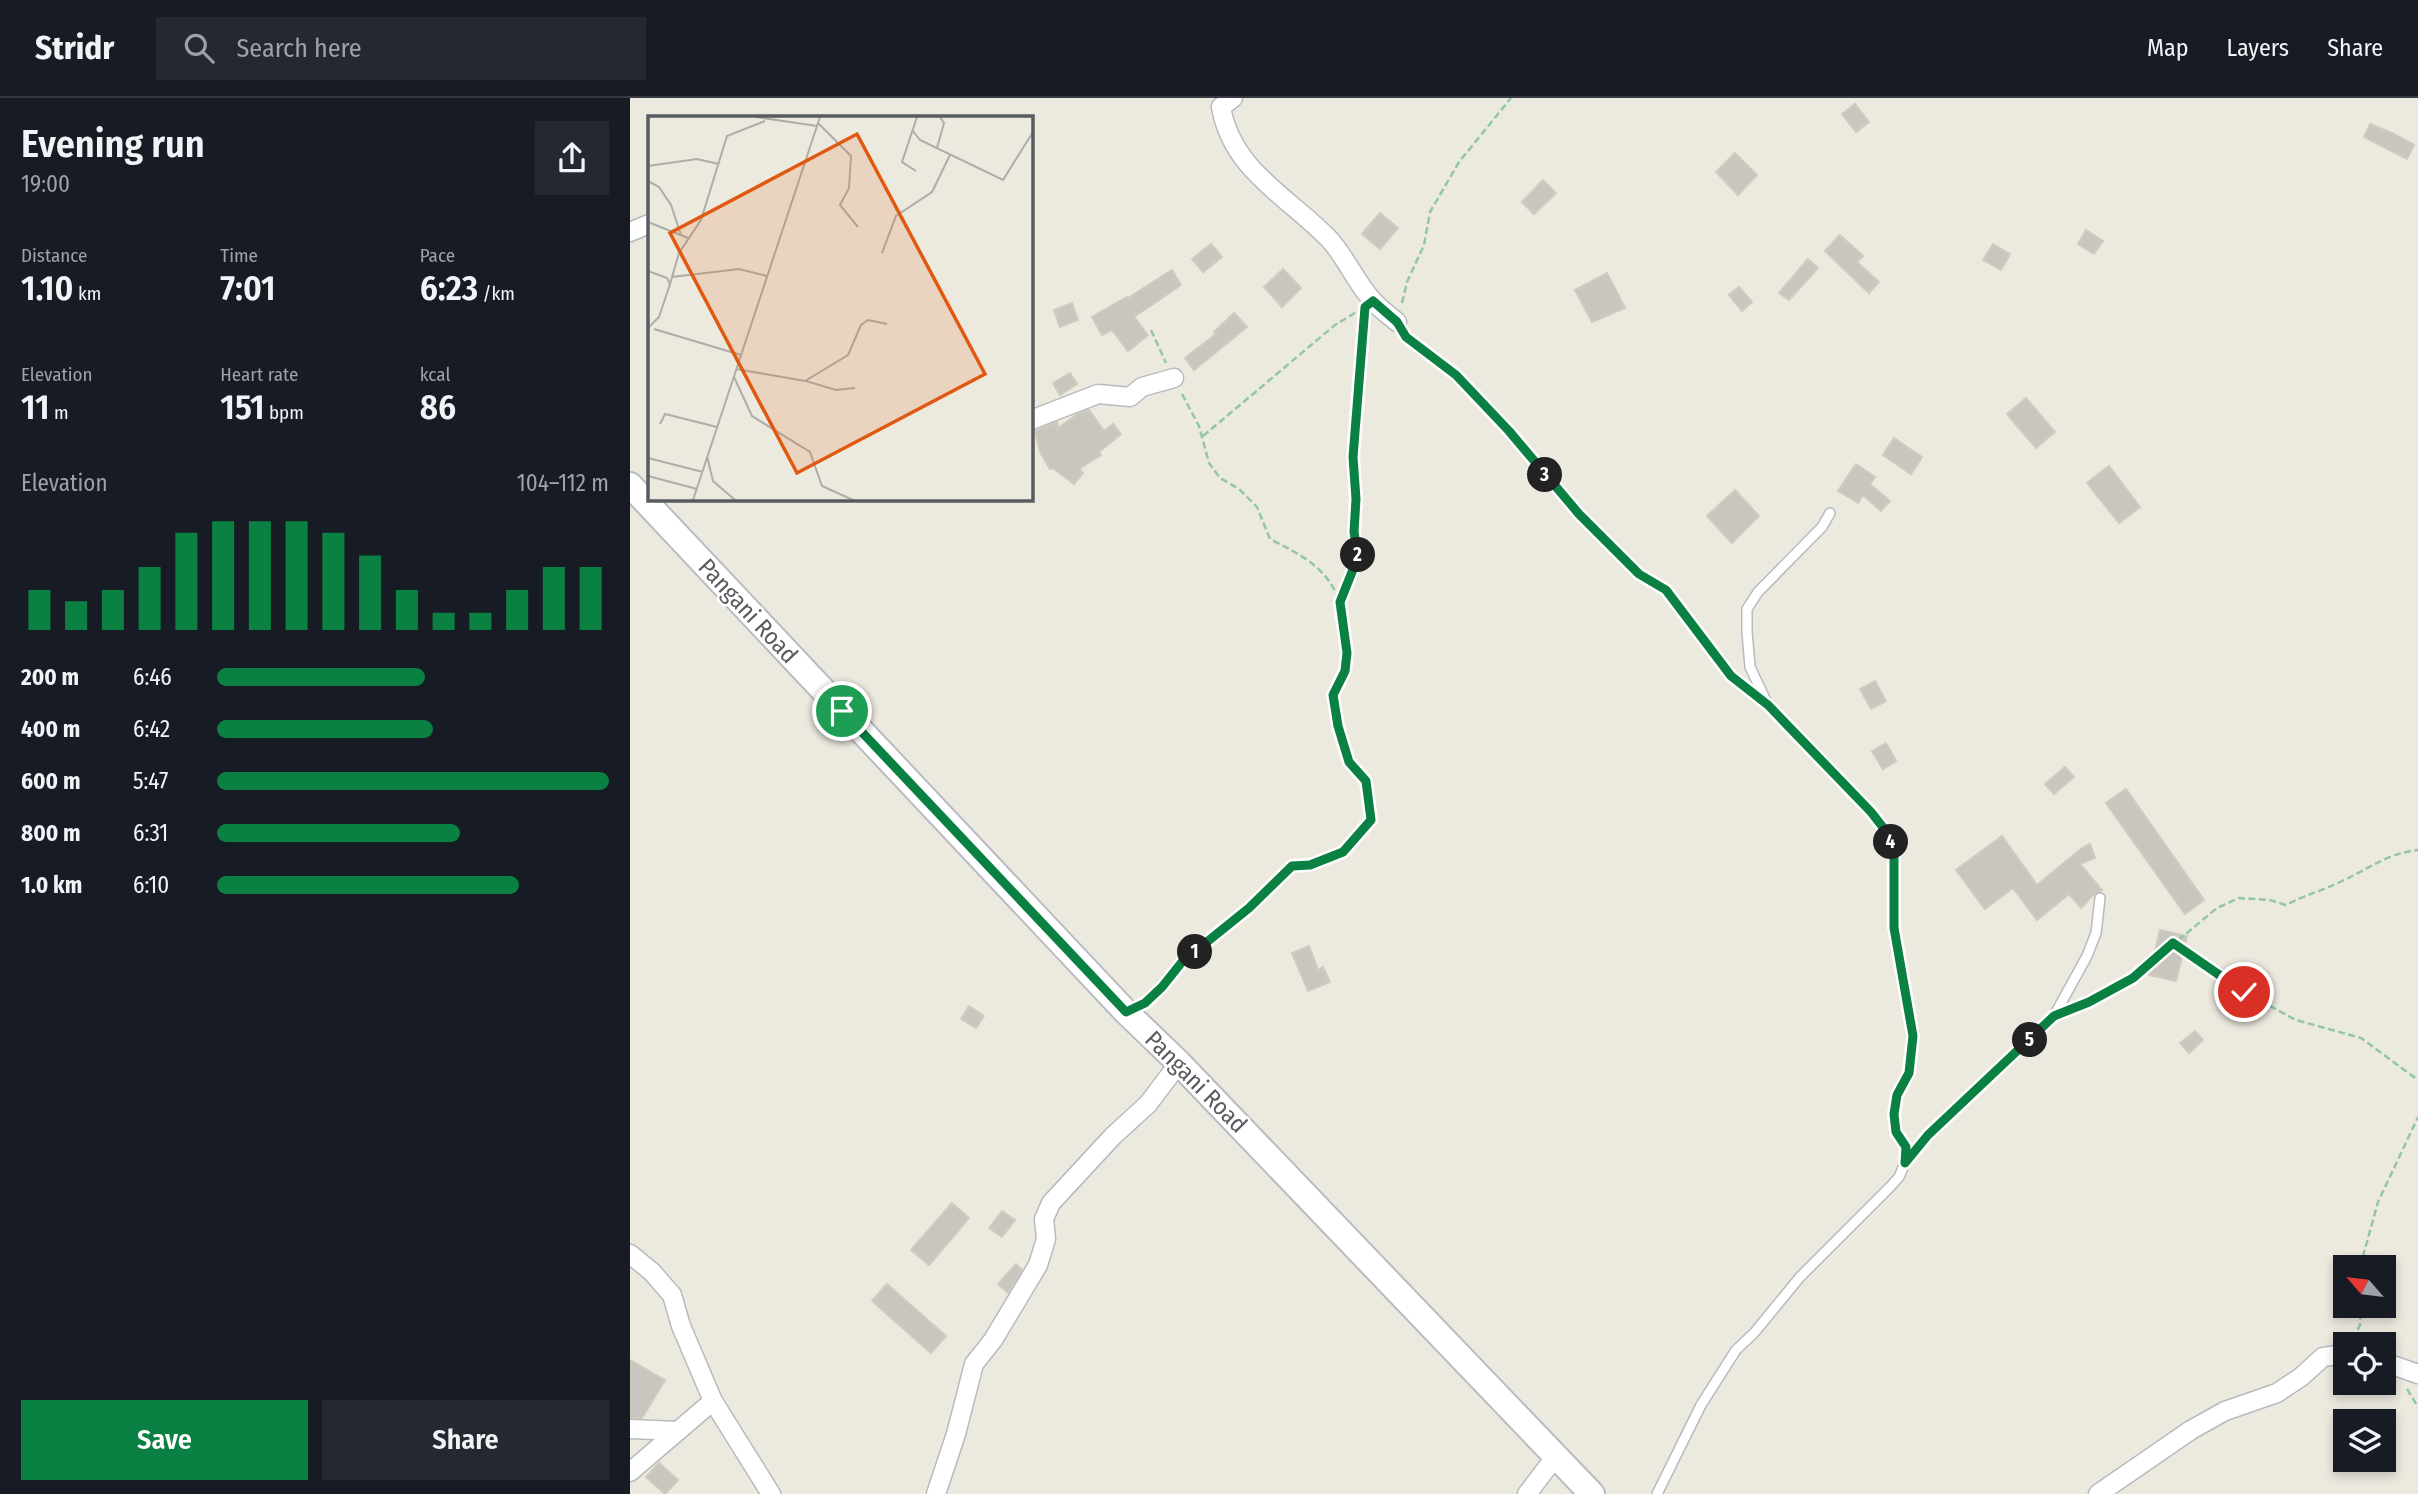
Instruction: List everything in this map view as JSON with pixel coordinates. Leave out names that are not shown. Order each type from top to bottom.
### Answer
[{"type":"main road","name":"Pangani Road","points":[[630,485],[1126,1012],[1179,1063],[1592,1494]]},
{"type":"street","points":[[1233,98],[1221,107],[1224,128],[1247,164],[1344,257],[1369,304],[1397,322]]},
{"type":"street","points":[[630,232],[648,224]]},
{"type":"street","points":[[1032,420],[1098,394],[1130,397],[1142,387],[1174,378]]},
{"type":"street","points":[[936,1494],[956,1434],[974,1364],[993,1340],[1038,1265],[1046,1239],[1044,1219],[1051,1203],[1113,1136],[1148,1104],[1179,1063]]},
{"type":"street","points":[[630,1254],[652,1272],[672,1295],[681,1326],[713,1401],[771,1494]]},
{"type":"street","points":[[2098,1494],[2202,1423],[2225,1410],[2277,1393],[2301,1377],[2323,1357],[2333,1356]]},
{"type":"street","points":[[2396,1366],[2418,1374]]},
{"type":"street","points":[[630,1472],[713,1401]]},
{"type":"street","points":[[630,1429],[678,1431]]},
{"type":"street","points":[[1527,1494],[1556,1456]]},
{"type":"lane","points":[[1829,513],[1822,527],[1758,592],[1747,609],[1750,667],[1768,705],[1871,812],[1889,835],[1894,854],[1894,928],[1913,1036],[1909,1073],[1897,1095],[1894,1114],[1896,1132],[1906,1147],[1905,1163]]},
{"type":"lane","points":[[1657,1494],[1701,1405],[1736,1350],[1754,1333],[1800,1277],[1899,1177],[1905,1163],[1928,1135],[2054,1016],[2087,956],[2096,933],[2101,898]]},
{"type":"path","points":[[1511,98],[1460,162],[1430,212],[1424,245],[1407,282],[1397,322],[1406,337],[1456,375],[1509,431],[1579,514],[1639,574],[1666,590],[1731,676],[1768,705]]},
{"type":"path","points":[[1203,437],[1335,325],[1369,304]]},
{"type":"path","points":[[1340,602],[1358,557],[1354,532],[1356,499],[1353,457],[1369,304]]},
{"type":"path","points":[[1126,1012],[1145,1003],[1182,962],[1249,908],[1292,866],[1310,865],[1343,852],[1371,820],[1366,781],[1349,762],[1334,709],[1333,695],[1345,671],[1347,653],[1340,602],[1334,584],[1303,557],[1270,539],[1257,507],[1239,489],[1220,478],[1209,463],[1203,437],[1151,330]]},
{"type":"path","points":[[2054,1016],[2089,1002],[2133,978],[2217,908],[2239,898],[2270,900],[2286,905],[2341,881],[2389,855],[2418,850]]},
{"type":"path","points":[[2173,943],[2244,992],[2296,1020],[2361,1038],[2418,1080]]},
{"type":"path","points":[[2363,1255],[2378,1202],[2418,1117]]},
{"type":"building","points":[[1855,104],[1869,122],[1856,132],[1842,114]]},
{"type":"building","points":[[2370,124],[2414,145],[2407,159],[2364,137]]},
{"type":"building","points":[[1735,153],[1757,175],[1738,195],[1716,172]]},
{"type":"building","points":[[1543,180],[1556,193],[1534,214],[1522,202]]},
{"type":"building","points":[[1380,213],[1398,228],[1380,249],[1362,234]]},
{"type":"building","points":[[2086,230],[2103,241],[2094,254],[2078,244]]},
{"type":"building","points":[[1840,235],[1863,256],[1857,262],[1879,282],[1869,293],[1825,251]]},
{"type":"building","points":[[1211,244],[1222,257],[1203,272],[1192,259]]},
{"type":"building","points":[[1993,244],[2010,254],[2001,270],[1983,260]]},
{"type":"building","points":[[1808,259],[1818,268],[1789,300],[1779,293]]},
{"type":"building","points":[[1283,269],[1301,288],[1282,307],[1264,287]]},
{"type":"building","points":[[1172,270],[1181,285],[1134,317],[1148,335],[1128,351],[1112,330],[1102,335],[1092,317]]},
{"type":"building","points":[[1607,273],[1625,308],[1592,322],[1575,290]]},
{"type":"building","points":[[1739,287],[1752,302],[1742,311],[1729,295]]},
{"type":"building","points":[[1072,303],[1078,320],[1060,327],[1054,310]]},
{"type":"building","points":[[1234,313],[1247,327],[1194,370],[1185,358],[1216,334],[1214,332]]},
{"type":"building","points":[[1070,373],[1077,384],[1060,395],[1053,383]]},
{"type":"building","points":[[2026,398],[2055,432],[2036,448],[2007,414]]},
{"type":"building","points":[[1089,410],[1104,431],[1113,424],[1121,434],[1099,452],[1101,455],[1079,469],[1083,473],[1074,484],[1053,468],[1050,469],[1040,452],[1035,431],[1057,422],[1058,428],[1079,413]]},
{"type":"building","points":[[1894,438],[1922,457],[1911,474],[1883,455]]},
{"type":"building","points":[[1856,464],[1875,477],[1870,484],[1890,501],[1881,511],[1863,495],[1858,503],[1838,491]]},
{"type":"building","points":[[2109,466],[2140,507],[2119,523],[2087,483]]},
{"type":"building","points":[[1735,490],[1759,516],[1732,543],[1707,516]]},
{"type":"building","points":[[1875,681],[1886,701],[1871,709],[1860,689]]},
{"type":"building","points":[[1886,743],[1896,761],[1883,769],[1872,751]]},
{"type":"building","points":[[2065,767],[2074,777],[2054,794],[2045,784]]},
{"type":"building","points":[[2126,789],[2204,900],[2185,914],[2106,803]]},
{"type":"building","points":[[2002,836],[2037,885],[2090,844],[2095,858],[2080,864],[2102,890],[2095,893],[2081,908],[2069,894],[2037,920],[2013,888],[1985,909],[1956,870]]},
{"type":"building","points":[[2160,930],[2187,936],[2176,981],[2149,975]]},
{"type":"building","points":[[1309,946],[1318,970],[1323,967],[1330,982],[1308,991],[1292,953]]},
{"type":"building","points":[[969,1006],[984,1016],[976,1028],[961,1019]]},
{"type":"building","points":[[2195,1031],[2203,1040],[2189,1053],[2180,1043]]},
{"type":"building","points":[[952,1203],[969,1218],[929,1265],[911,1250]]},
{"type":"building","points":[[1002,1211],[1015,1220],[1002,1237],[989,1228]]},
{"type":"building","points":[[1016,1264],[1022,1270],[1008,1293],[998,1284]]},
{"type":"building","points":[[887,1284],[946,1336],[931,1353],[872,1301]]},
{"type":"building","points":[[630,1360],[665,1380],[642,1418],[630,1418]]},
{"type":"building","points":[[659,1463],[678,1480],[665,1494],[646,1477]]},
{"type":"route","points":[[842,711],[1126,1012],[1145,1003],[1182,962],[1249,908],[1292,866],[1310,865],[1343,852],[1371,820],[1366,781],[1349,762],[1334,709],[1333,695],[1345,671],[1347,653],[1340,602],[1358,557],[1354,532],[1356,499],[1353,457],[1365,307],[1373,301],[1397,322],[1406,337],[1456,375],[1509,431],[1579,514],[1639,574],[1666,590],[1731,676],[1768,705],[1871,812],[1889,835],[1894,854],[1894,928],[1913,1036],[1909,1073],[1897,1095],[1894,1114],[1896,1132],[1906,1147],[1905,1163],[1928,1135],[2054,1016],[2089,1002],[2133,978],[2173,943],[2244,992]]}]
